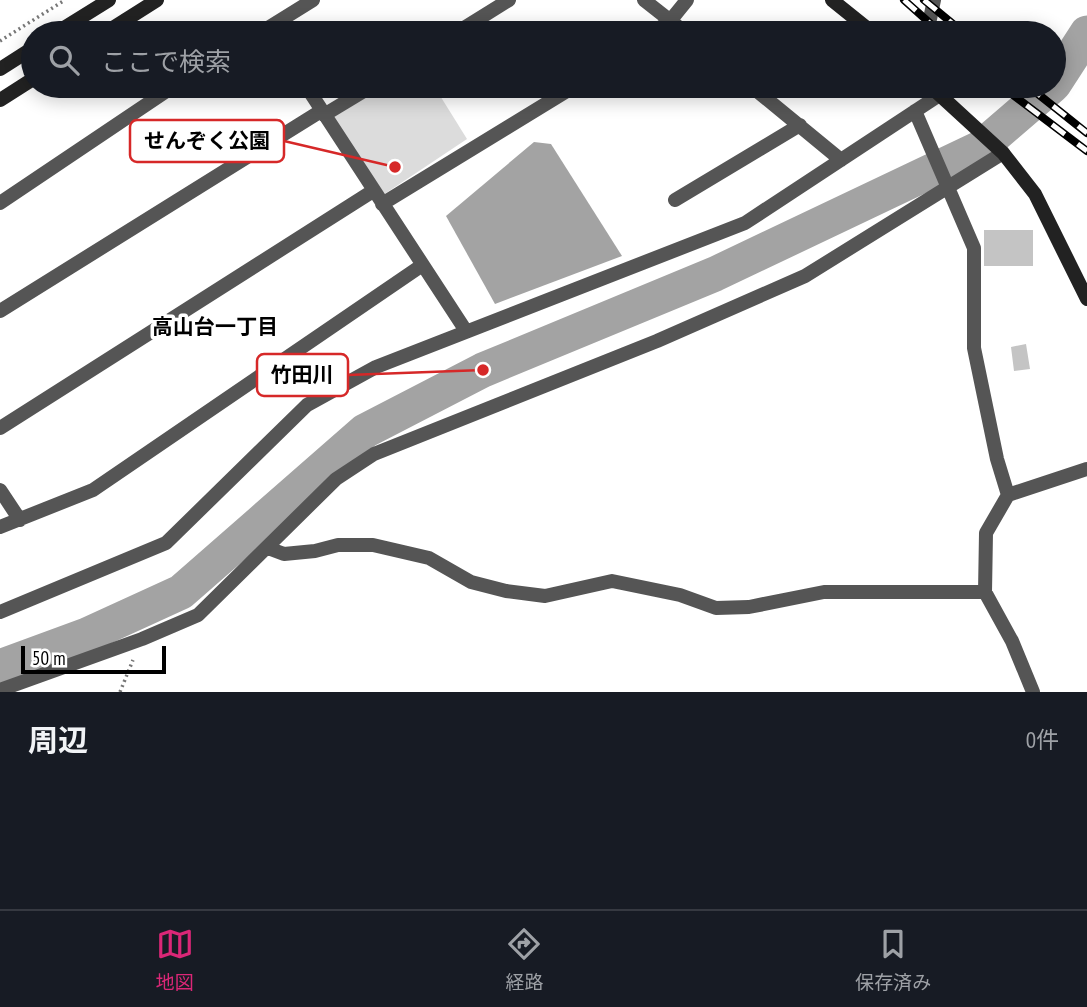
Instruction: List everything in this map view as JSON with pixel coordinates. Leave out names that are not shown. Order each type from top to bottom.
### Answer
[{"type":"street","points":[[75,21],[109,0]]},
{"type":"street","points":[[127,20],[157,0]]},
{"type":"street","points":[[283,21],[313,0]]},
{"type":"street","points":[[475,21],[509,0]]},
{"type":"street","points":[[644,0],[670,21],[687,0]]},
{"type":"street","points":[[832,0],[858,21]]},
{"type":"street","points":[[930,21],[934,0]]},
{"type":"street","points":[[0,69],[21,56]]},
{"type":"street","points":[[0,100],[21,87]]},
{"type":"street","points":[[0,203],[154,98]]},
{"type":"street","points":[[314,98],[466,331]]},
{"type":"street","points":[[0,311],[350,98]]},
{"type":"street","points":[[382,204],[555,98]]},
{"type":"street","points":[[766,98],[841,160]]},
{"type":"street","points":[[0,612],[166,543],[307,405],[376,367],[745,223],[915,111],[927,98]]},
{"type":"street","points":[[942,98],[1003,153],[1035,194],[1087,299]]},
{"type":"street","points":[[915,111],[974,248],[974,348],[997,459],[1008,495]]},
{"type":"street","points":[[675,200],[800,125]]},
{"type":"street","points":[[0,690],[142,639],[198,615],[336,479],[374,454],[657,341],[805,276],[1003,153]]},
{"type":"street","points":[[0,428],[373,191]]},
{"type":"street","points":[[0,527],[93,490],[421,266]]},
{"type":"street","points":[[1033,692],[1012,640],[985,592],[986,533],[1008,495],[1087,469]]},
{"type":"street","points":[[0,490],[20,520]]},
{"type":"street","points":[[268,548],[284,554],[315,551],[338,545],[373,545],[429,558],[471,582],[506,591],[545,596],[612,580],[680,595],[716,608],[749,607],[824,592],[985,592]]},
{"type":"path","points":[[32,21],[65,0]]},
{"type":"path","points":[[0,41],[21,28]]},
{"type":"path","points":[[120,692],[142,639]]},
{"type":"shaded area","points":[[363,98],[441,98],[467,139],[383,195],[332,116]]},
{"type":"shaded area","points":[[534,142],[551,144],[622,256],[495,304],[446,216]]},
{"type":"building","points":[[984,230],[1033,230],[1033,266],[984,266]]},
{"type":"building","points":[[1026,344],[1030,369],[1014,371],[1011,347]]},
{"type":"waterway","points":[[1066,65],[1087,33]]},
{"type":"waterway","points":[[0,667],[87,635],[181,592],[365,431],[483,370],[715,274],[980,148],[1038,98]]},
{"type":"railway","points":[[904,0],[928,21]]},
{"type":"railway","points":[[924,0],[949,21]]},
{"type":"railway","points":[[1017,98],[1087,151]]},
{"type":"railway","points":[[1043,98],[1087,133]]},
{"type":"place","name":"せんぞく公園","points":[[395,167]]},
{"type":"place","name":"竹田川","points":[[483,370]]},
{"type":"district","name":"高山台一丁目","points":[[215,326]]}]
